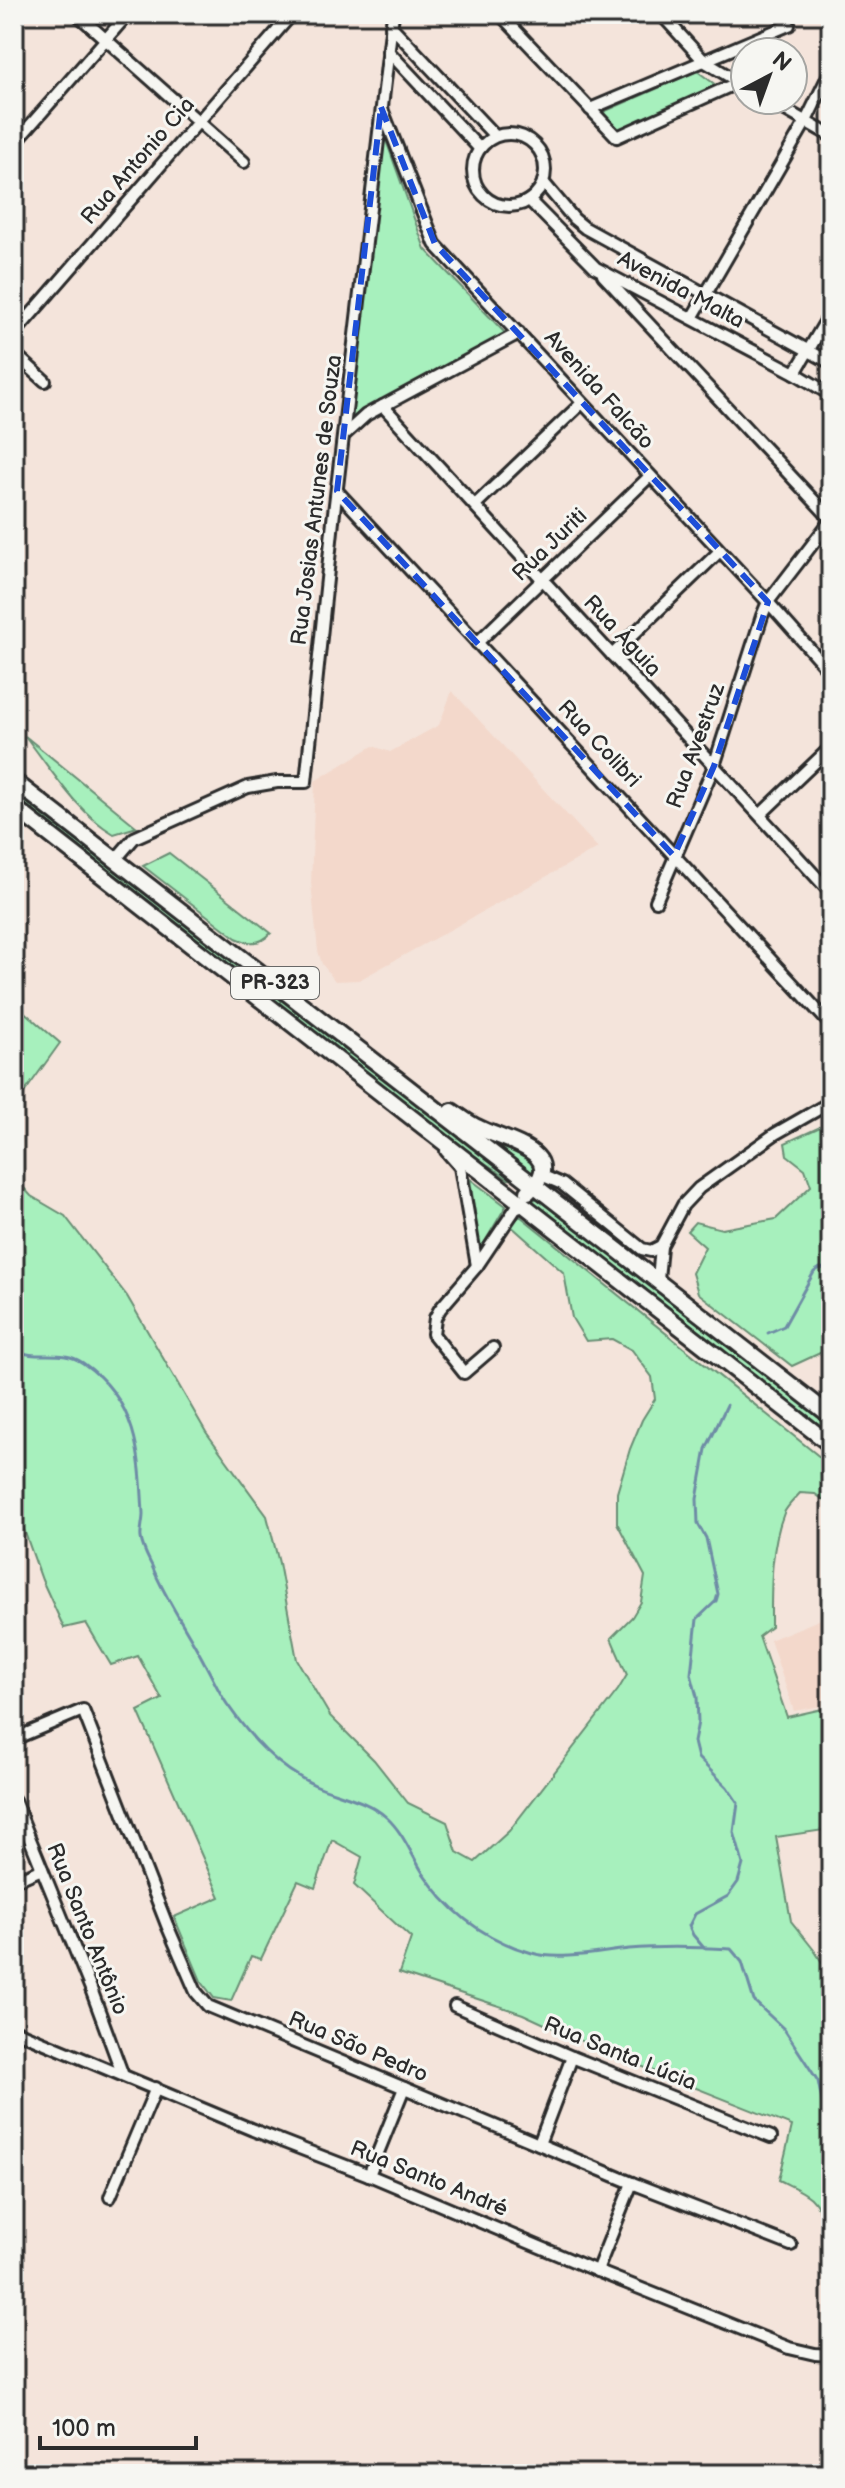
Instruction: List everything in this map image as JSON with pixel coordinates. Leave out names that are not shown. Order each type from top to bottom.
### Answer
[{"type":"highway","name":"PR-323","points":[[14,781],[333,1029],[531,1188],[831,1445]]},
{"type":"highway","name":"PR-323","points":[[14,807],[428,1129]]},
{"type":"highway","points":[[333,1029],[477,1128],[527,1148],[536,1155],[541,1161],[531,1188],[522,1191],[428,1129]]},
{"type":"highway","name":"PR-323","points":[[531,1188],[658,1280],[831,1416]]},
{"type":"street","points":[[77,14],[244,162]]},
{"type":"street","points":[[14,144],[128,14]]},
{"type":"street","name":"Rua Antonio Cia","points":[[14,334],[292,14]]},
{"type":"street","points":[[500,14],[617,137],[729,90]]},
{"type":"street","points":[[661,14],[704,61],[729,76]]},
{"type":"street","points":[[392,20],[495,136]]},
{"type":"street","name":"Rua Josias Antunes de Souza","points":[[116,859],[134,838],[248,787],[277,782],[306,782],[392,20]]},
{"type":"street","points":[[590,109],[789,25]]},
{"type":"street","points":[[388,51],[479,148]]},
{"type":"street","points":[[692,318],[805,123],[831,70]]},
{"type":"street","name":"Avenida Falcão","points":[[381,107],[435,244],[831,673]]},
{"type":"street","points":[[794,116],[831,136]]},
{"type":"street","points":[[517,135],[536,147],[545,167],[543,182],[529,200],[507,206],[492,202],[480,192],[472,170],[473,163],[479,148],[495,136],[517,135]]},
{"type":"street","name":"Avenida Malta","points":[[543,182],[585,228],[831,363]]},
{"type":"street","name":"Avenida Malta","points":[[529,200],[596,268],[831,395]]},
{"type":"street","points":[[596,268],[831,520]]},
{"type":"street","points":[[795,373],[831,312]]},
{"type":"street","points":[[344,435],[366,415],[519,333]]},
{"type":"street","points":[[14,353],[45,381]]},
{"type":"street","points":[[475,505],[582,403]]},
{"type":"street","name":"Rua Águia","points":[[383,406],[831,893]]},
{"type":"street","name":"Rua Juriti","points":[[477,643],[650,476]]},
{"type":"street","name":"Rua Colibri","points":[[337,491],[831,1025]]},
{"type":"street","name":"Rua Avestruz","points":[[656,901],[714,766],[768,602],[831,520]]},
{"type":"street","points":[[612,655],[720,551]]},
{"type":"street","points":[[760,815],[831,747]]},
{"type":"street","points":[[658,1280],[661,1246],[683,1205],[699,1188],[775,1134],[831,1102]]},
{"type":"street","points":[[428,1129],[460,1167],[477,1266]]},
{"type":"street","points":[[493,1348],[464,1373],[433,1334],[435,1318],[477,1266],[531,1188],[562,1184],[642,1249],[651,1251],[661,1246]]},
{"type":"street","name":"Rua São Pedro","points":[[14,1739],[83,1710],[167,1925],[200,1997],[208,2006],[632,2183],[791,2245]]},
{"type":"street","name":"Rua Santo Antônio","points":[[14,1800],[122,2073]]},
{"type":"street","points":[[14,1881],[42,1869]]},
{"type":"street","name":"Rua Santa Lúcia","points":[[455,2006],[771,2137]]},
{"type":"street","name":"Rua Santo André","points":[[14,2030],[789,2348],[831,2355]]},
{"type":"street","points":[[539,2144],[572,2057]]},
{"type":"street","points":[[110,2197],[156,2088]]},
{"type":"street","points":[[369,2175],[404,2088]]},
{"type":"street","points":[[597,2271],[632,2183]]},
{"type":"highlighted area","points":[[381,107],[435,244],[768,602],[714,766],[674,856],[477,643],[337,491]]},
{"type":"shaded area","points":[[452,691],[598,848],[359,980],[335,981],[322,964],[318,951],[311,883],[315,781],[373,746],[390,752],[439,725]]},
{"type":"shaded area","points":[[831,1615],[831,1704],[794,1711],[770,1640]]},
{"type":"green space","points":[[697,71],[720,88],[619,132],[601,113]]},
{"type":"green space","points":[[383,132],[425,249],[504,332],[504,336],[361,413],[349,423]]},
{"type":"green space","points":[[25,736],[137,827],[114,834],[100,825],[65,789]]},
{"type":"green space","points":[[14,792],[371,1070],[519,1180],[508,1179],[364,1078],[14,805]]},
{"type":"green space","points":[[169,853],[271,933],[263,940],[254,942],[236,938],[143,866]]},
{"type":"green space","points":[[14,1003],[60,1043],[14,1107]]},
{"type":"green space","points":[[831,1122],[831,1348],[792,1366],[698,1293],[692,1273],[705,1247],[687,1231],[695,1222],[722,1229],[776,1219],[811,1186],[805,1169],[787,1155],[785,1143]]},
{"type":"green space","points":[[475,1131],[527,1156],[536,1166],[535,1177]]},
{"type":"green space","points":[[14,1177],[31,1196],[65,1216],[127,1296],[206,1432],[267,1516],[297,1660],[330,1716],[374,1760],[408,1803],[447,1822],[457,1852],[475,1862],[509,1831],[627,1675],[611,1638],[632,1617],[641,1602],[645,1576],[617,1523],[617,1493],[630,1449],[655,1399],[652,1377],[632,1350],[612,1339],[586,1341],[572,1318],[564,1273],[510,1225],[520,1216],[831,1466],[831,1505],[815,1494],[800,1493],[784,1513],[774,1555],[771,1627],[759,1636],[787,1717],[831,1707],[831,1723],[827,1724],[825,1740],[831,1787],[831,1829],[776,1837],[791,1921],[831,1976],[831,2248],[821,2214],[813,2200],[779,2180],[792,2126],[603,2051],[523,2014],[399,1973],[411,1938],[354,1885],[362,1857],[332,1840],[315,1888],[298,1881],[261,1959],[251,1956],[231,2001],[214,1998],[201,1981],[174,1917],[220,1897],[138,1711],[162,1699],[138,1656],[111,1665],[86,1623],[64,1628],[42,1580],[14,1502]]},
{"type":"green space","points":[[470,1179],[506,1206],[480,1250]]},
{"type":"green space","points":[[538,1198],[831,1425],[831,1441],[533,1204],[533,1200]]},
{"type":"waterway","points":[[768,1333],[784,1326],[814,1272],[820,1268],[831,1269]]},
{"type":"waterway","points":[[14,1350],[75,1359],[101,1378],[115,1394],[125,1412],[137,1450],[143,1514],[141,1538],[145,1552],[224,1699],[265,1750],[301,1778],[379,1811],[397,1829],[423,1873],[445,1900],[470,1923],[515,1947],[555,1956],[654,1947],[731,1949],[742,1962],[754,2001],[784,2029],[818,2081],[831,2145]]},
{"type":"waterway","points":[[704,1948],[689,1926],[695,1914],[728,1896],[738,1882],[743,1864],[734,1832],[738,1803],[727,1787],[698,1758],[694,1742],[698,1722],[697,1697],[691,1674],[697,1619],[716,1601],[718,1594],[706,1538],[698,1524],[697,1499],[706,1449],[727,1405]]}]
